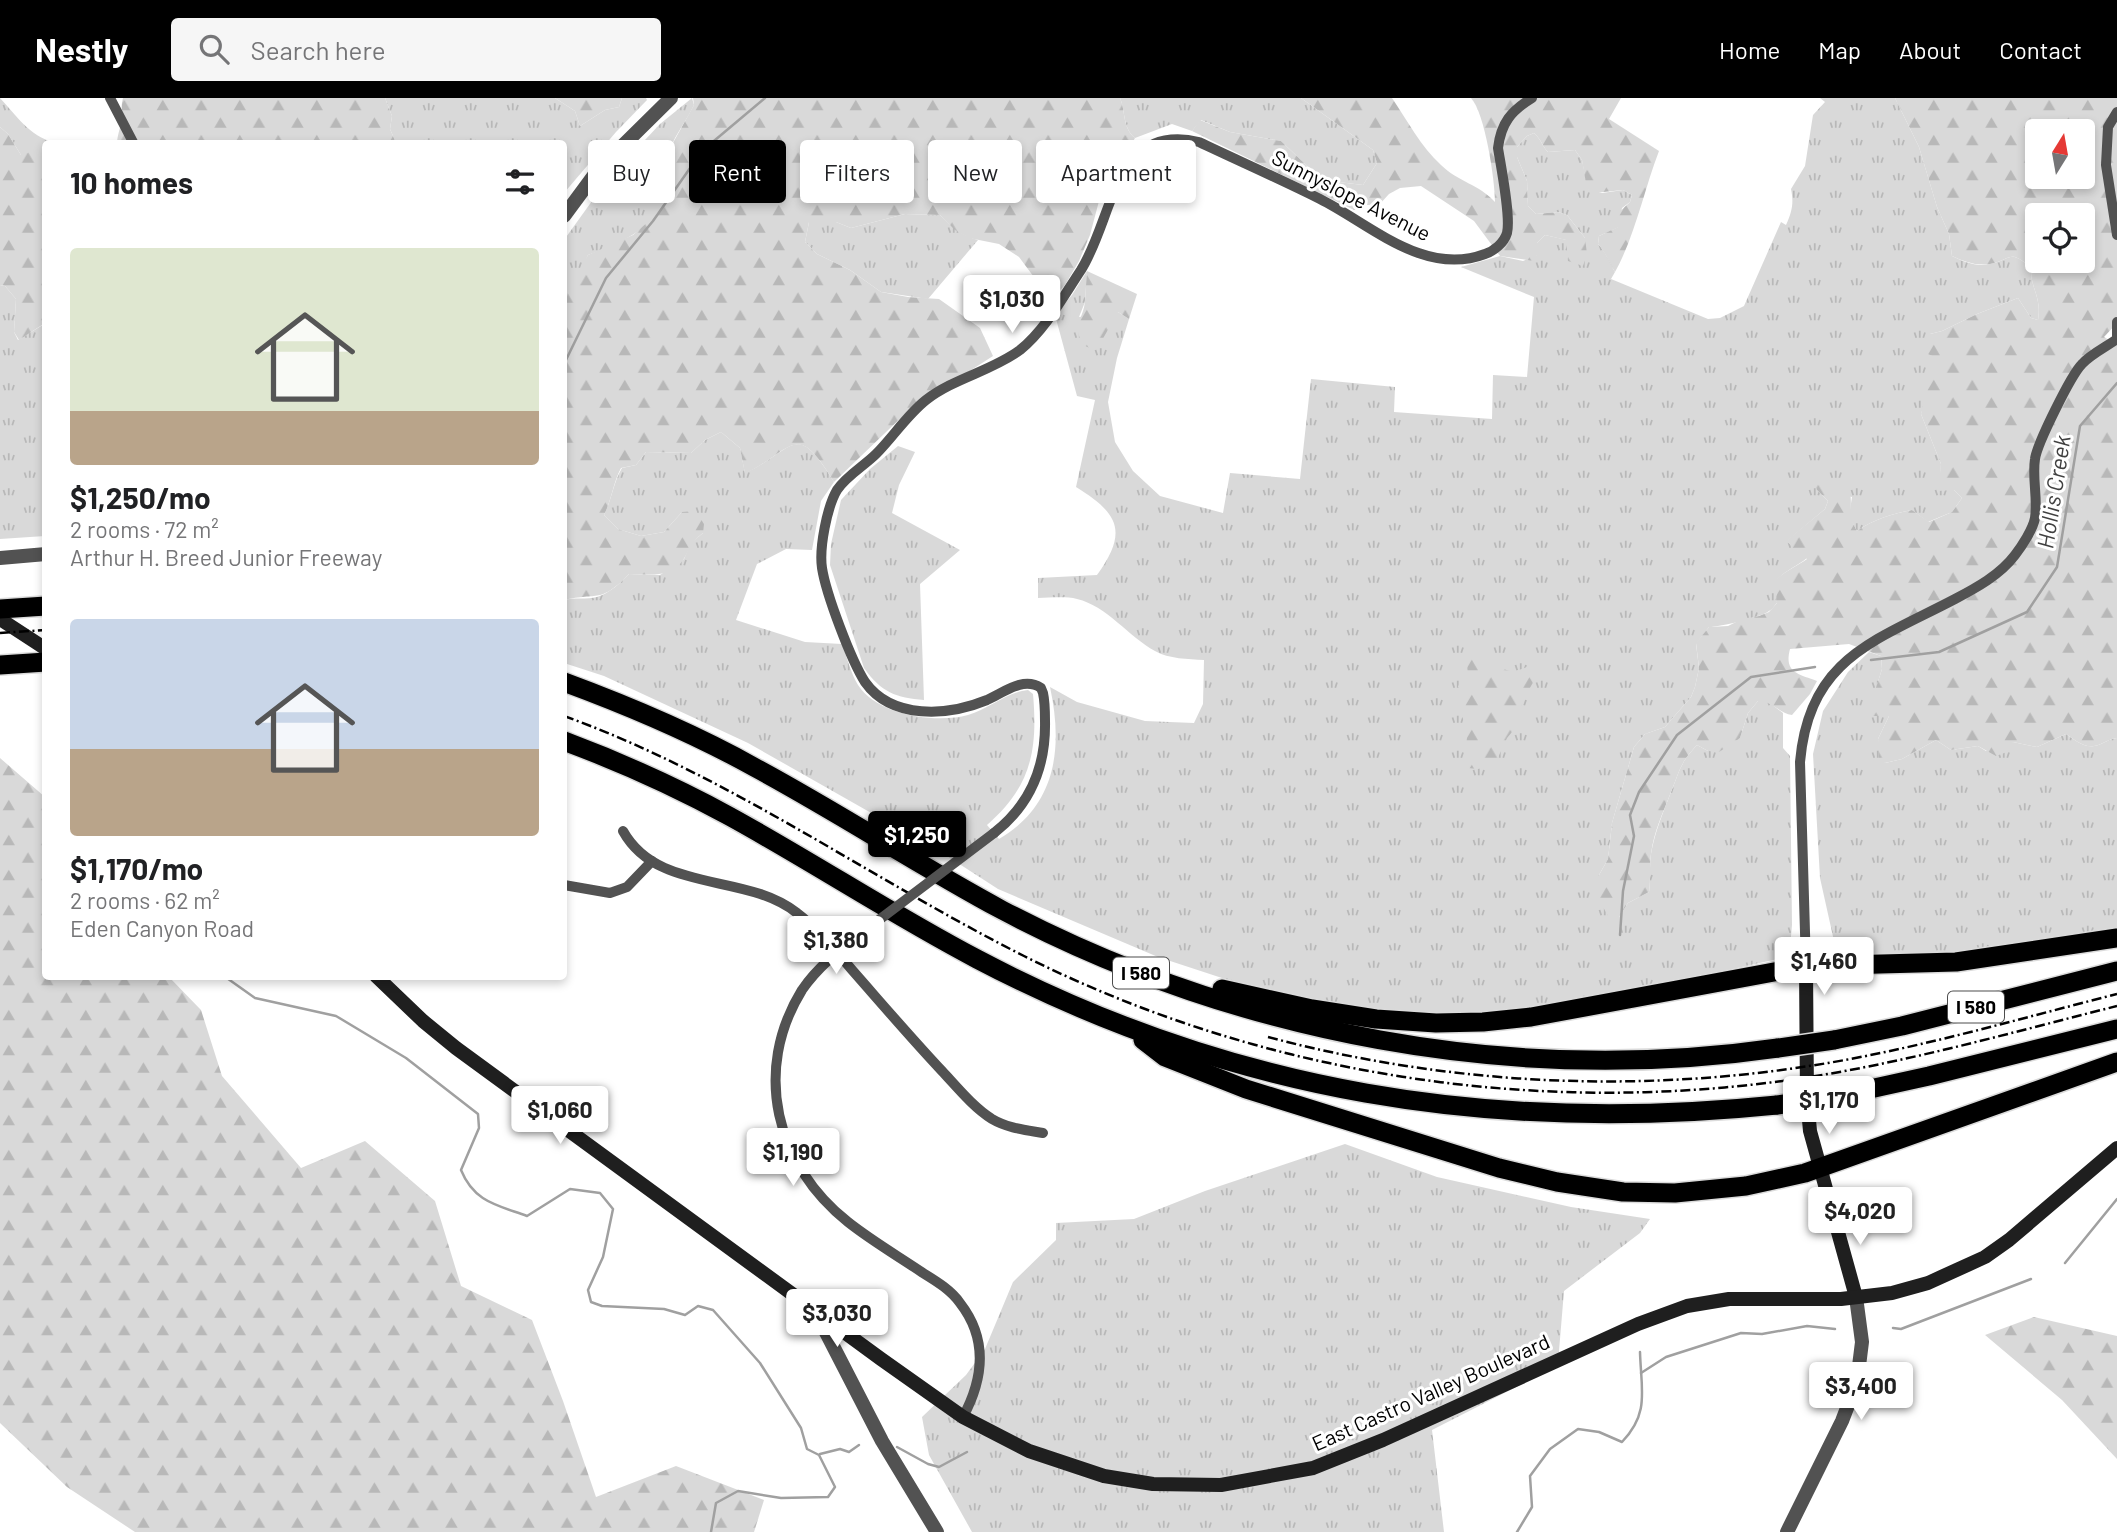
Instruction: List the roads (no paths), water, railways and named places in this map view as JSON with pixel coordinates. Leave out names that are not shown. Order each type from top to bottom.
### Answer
[{"type":"highway","points":[[0,609],[42,606]]},
{"type":"highway","points":[[0,665],[42,662]]},
{"type":"highway","name":"I 580","points":[[567,683],[641,712],[715,746],[770,775],[982,899],[1065,941],[1208,997],[1346,1033],[1448,1050],[1532,1058],[1612,1060],[1696,1057],[1834,1040],[1923,1021],[2117,971]]},
{"type":"highway","name":"I 580","points":[[567,742],[699,800],[962,951],[1128,1029],[1293,1078],[1376,1095],[1448,1106],[1531,1113],[1615,1115],[1698,1112],[1777,1105],[1838,1096],[1929,1076],[2117,1028]]},
{"type":"highway","points":[[1131,969],[1346,1015],[1390,1021],[1452,1023],[1531,1017],[1806,966],[1956,962],[2117,938]]},
{"type":"highway","points":[[1128,1029],[1165,1057],[1245,1089],[1499,1168],[1557,1182],[1623,1192],[1675,1193],[1746,1186],[1820,1169],[2117,1062]]},
{"type":"main road","points":[[0,619],[42,646]]},
{"type":"main road","points":[[1806,966],[1810,1130],[1856,1297]]},
{"type":"main road","name":"East Castro Valley Boulevard","points":[[380,980],[422,1021],[456,1048],[963,1417],[1029,1451],[1104,1476],[1153,1484],[1221,1485],[1313,1468],[1383,1440],[1638,1324],[1687,1306],[1729,1299],[1816,1300],[1856,1297],[1918,1286],[1948,1276],[1985,1257],[2009,1240],[2117,1148]]},
{"type":"street","points":[[110,98],[132,140]]},
{"type":"street","points":[[567,212],[598,170],[671,98]]},
{"type":"street","name":"Sunnyslope Avenue","points":[[963,1417],[977,1387],[980,1373],[980,1346],[970,1318],[959,1300],[944,1286],[849,1223],[826,1203],[797,1165],[787,1144],[776,1098],[776,1074],[783,1029],[802,990],[836,952],[994,833],[1017,810],[1038,775],[1044,754],[1043,693],[1041,688],[1030,683],[1015,686],[987,700],[962,708],[915,711],[894,705],[874,692],[860,672],[832,602],[822,566],[825,532],[833,499],[838,488],[875,455],[927,400],[999,363],[1020,350],[1038,333],[1089,257],[1117,185],[1136,156],[1150,144],[1164,139],[1182,138],[1199,142],[1324,201],[1358,223],[1424,256],[1458,261],[1489,253],[1497,247],[1507,232],[1499,137],[1507,117],[1514,109],[1532,98]]},
{"type":"street","points":[[2117,112],[2108,127],[2106,165],[2117,235]]},
{"type":"street","points":[[1806,966],[1800,762],[1803,736],[1815,702],[1835,671],[1861,648],[1974,588],[1992,577],[2015,555],[2035,520],[2035,458],[2055,410],[2081,364],[2117,339],[2117,322]]},
{"type":"street","points":[[0,558],[42,554]]},
{"type":"street","points":[[623,831],[635,849],[652,862],[689,877],[745,888],[769,896],[798,914],[978,1108],[992,1119],[1009,1126],[1044,1133]]},
{"type":"street","points":[[567,885],[610,892],[627,887],[652,862]]},
{"type":"street","points":[[1787,1532],[1842,1421],[1857,1382],[1862,1349],[1856,1297]]},
{"type":"street","points":[[815,1311],[882,1441],[937,1532]]},
{"type":"waterway","points":[[567,358],[606,278],[653,221],[702,151],[765,98]]},
{"type":"waterway","name":"Hollis Creek","points":[[1871,660],[1939,652],[2027,612],[2057,567],[2080,426],[2117,383]]},
{"type":"waterway","name":"Hollis Creek","points":[[1620,935],[1623,891],[1634,836],[1630,815],[1639,792],[1677,735],[1751,677],[1815,667]]},
{"type":"waterway","points":[[230,980],[255,998],[336,1016],[406,1058],[478,1114],[479,1128],[461,1170],[466,1181],[488,1201],[527,1216],[570,1189],[600,1193],[613,1209],[603,1257],[588,1290],[591,1302],[602,1306],[664,1309],[685,1315],[698,1306],[713,1310],[760,1363],[801,1428],[807,1449],[819,1455],[835,1487],[828,1497],[781,1498],[738,1491],[716,1503],[711,1532]]},
{"type":"waterway","points":[[2065,1263],[2117,1199]]},
{"type":"waterway","points":[[1893,1328],[1901,1329],[2031,1279]]},
{"type":"waterway","points":[[1641,1373],[1666,1357],[1741,1333],[1762,1334],[1807,1326],[1835,1329]]},
{"type":"waterway","name":"Hollis Creek","points":[[1517,1532],[1532,1507],[1530,1476],[1550,1449],[1578,1429],[1599,1432],[1622,1442],[1631,1431],[1637,1421],[1642,1400],[1640,1352]]},
{"type":"waterway","points":[[820,1454],[840,1449],[849,1452],[859,1445]]},
{"type":"waterway","points":[[897,1447],[939,1467],[967,1452]]},
{"type":"railway","points":[[0,633],[42,630]]},
{"type":"railway","points":[[567,717],[683,767],[741,797],[966,926],[1024,956],[1115,997],[1209,1031],[1306,1058],[1404,1077],[1504,1089],[1604,1093],[1704,1089],[1803,1078],[1882,1064],[2117,1006]]},
{"type":"railway","points":[[1268,1037],[1410,1067],[1483,1075],[1555,1080],[1700,1078],[1845,1060],[1947,1038],[2117,994]]}]
